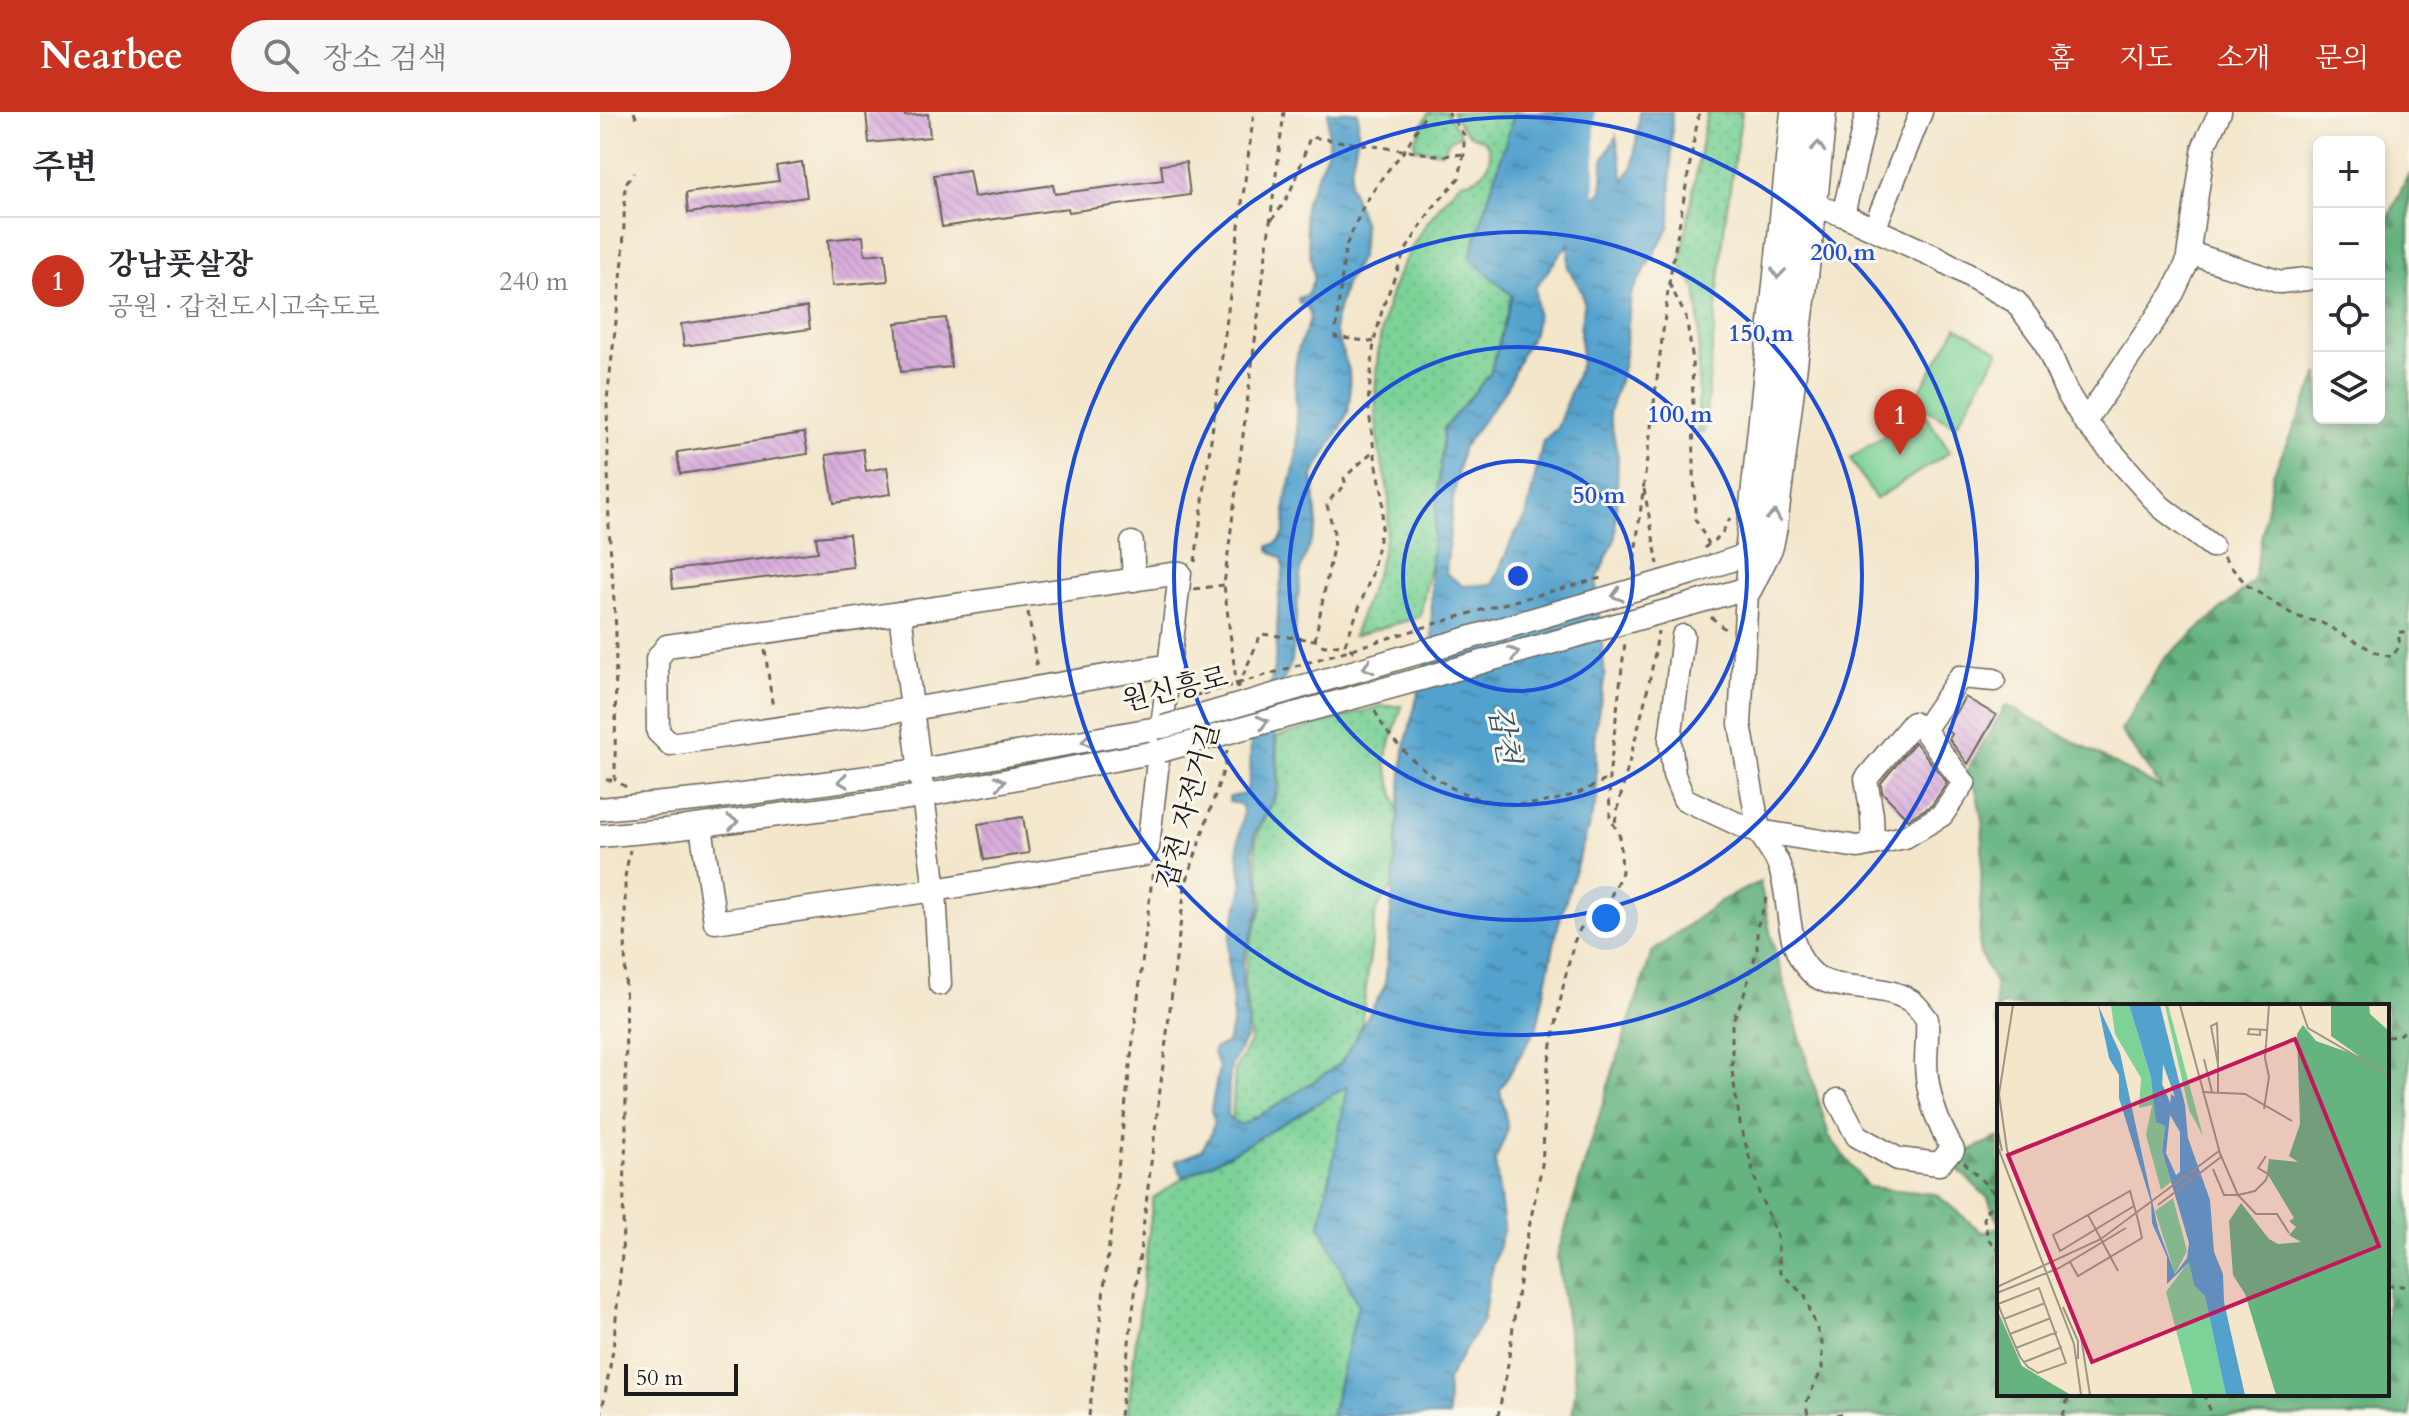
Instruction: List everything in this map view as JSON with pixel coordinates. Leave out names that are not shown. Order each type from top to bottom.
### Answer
[{"type":"main road","points":[[1748,588],[1769,546],[1773,526],[1800,200],[1795,112]]},
{"type":"main road","points":[[1749,554],[1800,200],[1822,112]]},
{"type":"street","points":[[1843,215],[1867,112]]},
{"type":"street","points":[[1874,229],[1921,112]]},
{"type":"street","points":[[2085,422],[2173,293],[2190,251],[2204,146],[2220,112]]},
{"type":"street","points":[[1800,200],[1843,215],[1938,258],[2016,302],[2044,340],[2066,391],[2085,422],[2161,507],[2212,546]]},
{"type":"street","points":[[2190,251],[2280,282],[2307,279]]},
{"type":"street","points":[[1132,543],[1134,580]]},
{"type":"street","points":[[1749,554],[1740,724],[1759,831],[1778,864],[1798,957],[1814,975],[1830,983],[1880,988],[1897,994],[1914,1003],[1927,1019],[1929,1091],[1938,1123],[1952,1150],[1939,1164],[1898,1159],[1857,1136],[1838,1100]]},
{"type":"street","name":"원신흥로","points":[[600,809],[705,799],[920,770],[1163,727],[1749,554]]},
{"type":"street","points":[[701,826],[715,922],[935,890],[1143,855],[1148,847],[1170,665],[1185,590],[1180,573],[667,646],[657,659],[658,732],[670,744],[912,709],[1170,665]]},
{"type":"street","name":"원신흥로","points":[[600,836],[701,826],[923,796],[1161,751],[1698,609],[1748,588]]},
{"type":"street","points":[[900,613],[935,890],[940,984]]},
{"type":"street","points":[[1683,636],[1670,740],[1674,775],[1684,799],[1742,826],[1866,845],[1905,837],[1942,815],[1964,783],[1924,730],[1913,723],[1866,779],[1872,815],[1866,845]]},
{"type":"street","points":[[1924,730],[1960,677],[1994,680]]},
{"type":"path","points":[[634,112],[637,120]]},
{"type":"path","points":[[1224,585],[1185,590],[1254,112]]},
{"type":"path","points":[[1284,112],[1224,585],[1237,688],[1261,634],[1315,640],[1324,646],[1345,644],[1361,659]]},
{"type":"path","points":[[1374,342],[1335,337],[1345,248],[1364,205],[1404,151],[1427,112]]},
{"type":"path","points":[[1345,644],[1372,574],[1382,525],[1383,496],[1368,403],[1374,342],[1383,307],[1404,253],[1431,210],[1459,178],[1464,135],[1448,112]]},
{"type":"path","points":[[1632,581],[1669,283],[1699,112]]},
{"type":"path","points":[[1271,220],[1287,196],[1310,137],[1443,156],[1464,154]]},
{"type":"path","points":[[615,780],[616,630],[609,528],[607,400],[623,260],[625,184],[634,173]]},
{"type":"path","points":[[1669,283],[1686,317],[1692,354],[1695,519],[1710,545]]},
{"type":"path","points":[[1315,640],[1335,537],[1327,505],[1346,485],[1344,478],[1374,451]]},
{"type":"path","points":[[1643,485],[1659,570]]},
{"type":"path","points":[[2212,546],[2248,586],[2295,616],[2322,623],[2377,653],[2392,657],[2400,645],[2398,632],[2409,632]]},
{"type":"path","points":[[1650,566],[1665,562]]},
{"type":"path","points":[[1620,573],[1635,569]]},
{"type":"path","points":[[1182,690],[1195,695],[1203,694],[1488,608],[1606,577]]},
{"type":"path","points":[[1027,604],[1039,678]]},
{"type":"path","points":[[1698,609],[1724,626],[1730,636]]},
{"type":"path","points":[[1614,824],[1622,782],[1650,680],[1659,624]]},
{"type":"path","points":[[764,642],[774,718]]},
{"type":"path","points":[[1498,1416],[1522,1261],[1542,1165],[1548,1066],[1564,982],[1580,929],[1609,900],[1622,872],[1620,837],[1610,817],[1609,778],[1625,642]]},
{"type":"path","points":[[1372,704],[1388,734],[1426,771],[1444,784],[1480,799],[1512,805],[1557,801],[1580,794],[1609,778]]},
{"type":"path","name":"갑천 자전거길","points":[[1120,1416],[1185,886],[1225,765],[1227,747]]},
{"type":"path","points":[[606,780],[615,780],[629,789]]},
{"type":"path","points":[[601,1416],[613,1350],[622,1255],[626,1132],[625,877],[630,850]]},
{"type":"path","points":[[1778,864],[1757,927],[1757,950],[1743,998],[1732,1022],[1732,1071],[1740,1123],[1759,1193],[1777,1236],[1780,1272],[1805,1296],[1822,1343],[1822,1369],[1806,1403],[1808,1416]]},
{"type":"path","points":[[1089,1416],[1155,869]]},
{"type":"path","points":[[2389,1037],[2397,1036],[2409,1028]]},
{"type":"path","points":[[1952,1150],[1997,1196]]},
{"type":"path","points":[[1997,1200],[1983,1214],[1988,1239],[1997,1248]]},
{"type":"path","points":[[2063,1416],[2068,1396]]},
{"type":"path","points":[[2204,1396],[2213,1416]]},
{"type":"path","points":[[1836,1416],[1847,1416]]},
{"type":"green space","points":[[1429,112],[1446,112],[1461,135],[1450,140],[1442,152],[1416,149],[1414,142]]},
{"type":"green space","points":[[1452,112],[1515,112],[1470,257],[1512,295],[1490,374],[1444,428],[1431,562],[1420,617],[1353,636],[1377,570],[1388,519],[1389,494],[1379,450],[1376,409],[1377,359],[1386,310],[1397,276],[1424,227],[1460,183],[1482,174],[1490,158],[1485,142],[1466,132]]},
{"type":"green space","points":[[1707,112],[1742,112],[1725,221],[1704,433],[1698,434],[1699,319],[1696,288],[1680,265]]},
{"type":"green space","points":[[2409,173],[2409,1416],[1572,1416],[1576,1384],[1557,1256],[1652,952],[1720,901],[1760,882],[1772,941],[1829,1136],[1868,1187],[1936,1194],[1983,1233],[1997,1228],[1997,1396],[2389,1396],[2389,1004],[1997,1004],[1997,1025],[1995,984],[1979,951],[1983,825],[1976,789],[1963,777],[2006,705],[2162,789],[2121,731],[2163,660],[2253,582],[2273,474],[2313,386],[2313,424],[2385,424],[2385,226]]},
{"type":"green space","points":[[1957,327],[1999,351],[1956,426],[1913,402]]},
{"type":"green space","points":[[1923,411],[1950,452],[1876,499],[1850,458]]},
{"type":"green space","points":[[1381,706],[1402,706],[1385,760],[1399,813],[1393,886],[1376,910],[1361,1027],[1341,1063],[1278,1105],[1241,1125],[1232,1121],[1235,1069],[1250,1042],[1244,983],[1249,946],[1264,903],[1256,837],[1280,788],[1276,737]]},
{"type":"green space","points":[[1349,1085],[1320,1224],[1358,1305],[1331,1416],[1127,1416],[1153,1198]]},
{"type":"green space","points":[[1997,1138],[1997,1220],[1988,1198],[1948,1160]]},
{"type":"water","points":[[1328,112],[1358,112],[1358,135],[1350,185],[1364,225],[1363,243],[1360,257],[1345,285],[1335,321],[1335,330],[1349,370],[1350,395],[1348,412],[1313,475],[1317,525],[1301,568],[1292,661],[1279,691],[1274,716],[1278,785],[1254,835],[1253,854],[1261,906],[1243,965],[1242,983],[1248,1020],[1246,1038],[1231,1066],[1229,1084],[1228,1115],[1241,1125],[1278,1105],[1341,1063],[1385,986],[1404,750],[1432,638],[1431,562],[1444,428],[1490,374],[1512,296],[1470,258],[1515,112],[1572,112],[1575,158],[1569,183],[1587,203],[1602,191],[1603,160],[1616,136],[1624,181],[1633,166],[1640,112],[1672,112],[1670,226],[1631,294],[1624,364],[1609,413],[1618,457],[1615,539],[1596,581],[1605,677],[1595,730],[1597,799],[1558,926],[1537,1027],[1500,1090],[1508,1129],[1495,1161],[1504,1227],[1489,1282],[1483,1320],[1447,1380],[1449,1416],[1331,1416],[1358,1305],[1320,1225],[1348,1086],[1183,1178],[1175,1161],[1201,1151],[1210,1136],[1219,1067],[1213,1053],[1215,1048],[1226,1044],[1232,1021],[1228,951],[1242,890],[1238,847],[1243,809],[1240,804],[1229,802],[1229,797],[1245,794],[1253,720],[1270,686],[1275,660],[1283,568],[1282,558],[1269,551],[1269,546],[1281,539],[1284,533],[1286,499],[1296,456],[1295,368],[1310,317],[1306,306],[1299,303],[1298,298],[1307,295],[1314,278],[1304,215],[1306,201],[1328,150]],"holes":[[[1569,243],[1568,268],[1582,292],[1584,306],[1580,328],[1581,363],[1557,428],[1543,441],[1526,517],[1513,537],[1493,584],[1463,586],[1446,573],[1462,449],[1507,388],[1534,333],[1537,314],[1535,288]]]},
{"type":"building","points":[[866,112],[905,112],[905,116],[928,114],[930,137],[869,143]]},
{"type":"building","points":[[802,162],[807,197],[688,213],[686,193],[779,181],[776,166]]},
{"type":"building","points":[[1186,162],[1190,195],[1069,212],[1068,208],[942,227],[934,175],[969,170],[974,197],[1053,185],[1055,194],[1163,180],[1161,165]]},
{"type":"building","points":[[863,236],[865,255],[885,253],[888,281],[832,286],[828,240]]},
{"type":"building","points":[[807,307],[810,329],[684,346],[681,324]]},
{"type":"building","points":[[946,318],[951,367],[901,372],[896,323]]},
{"type":"building","points":[[804,433],[808,454],[680,474],[677,452]]},
{"type":"building","points":[[863,449],[866,471],[887,467],[891,494],[834,503],[826,455]]},
{"type":"building","points":[[849,534],[853,567],[673,589],[671,570],[818,552],[816,537]]},
{"type":"building","points":[[1965,697],[1996,715],[1968,764],[1949,739],[1952,734],[1945,730]]},
{"type":"building","points":[[1915,742],[1947,783],[1932,805],[1908,819],[1882,792],[1881,783]]},
{"type":"building","points":[[1023,817],[1029,853],[984,860],[978,824]]},
{"type":"waterway","name":"갑천","points":[[1581,112],[1584,233]]},
{"type":"place","name":"강남풋살장","points":[[1900,455]]}]
